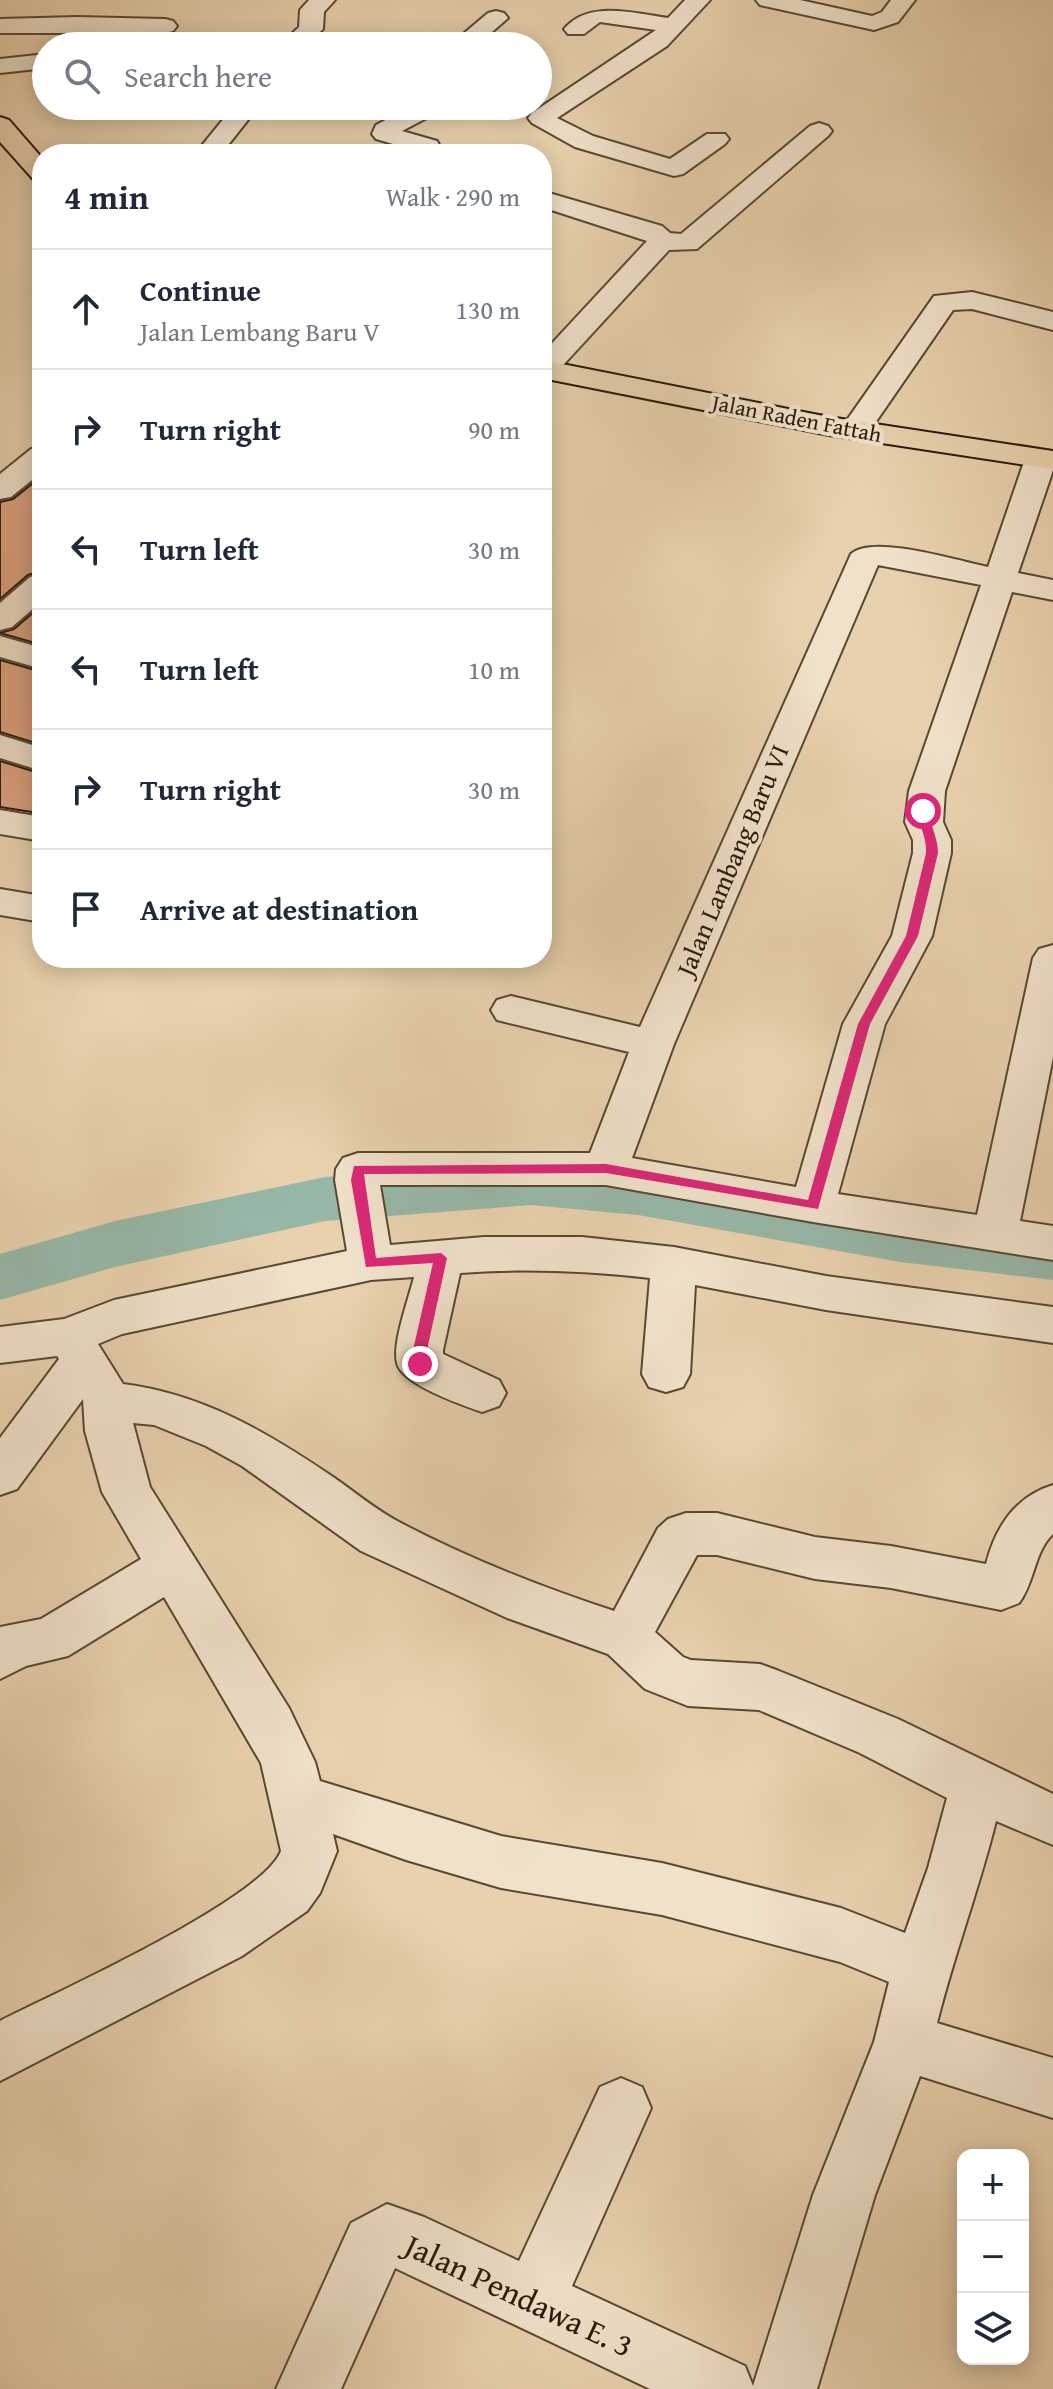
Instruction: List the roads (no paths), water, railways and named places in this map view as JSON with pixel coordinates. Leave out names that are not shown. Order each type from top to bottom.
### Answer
[{"type":"main road","points":[[3,141],[32,165]]},
{"type":"main road","points":[[3,141],[32,177]]},
{"type":"main road","name":"Jalan Raden Fattah","points":[[552,365],[1049,455]]},
{"type":"main road","name":"Jalan Raden Fattah","points":[[552,366],[829,426],[1049,455]]},
{"type":"street","points":[[114,32],[129,0]]},
{"type":"street","points":[[307,32],[311,29],[312,10],[323,0]]},
{"type":"street","points":[[552,111],[652,46],[698,0]]},
{"type":"street","points":[[768,0],[868,22],[884,21],[903,0]]},
{"type":"street","points":[[576,29],[589,17],[600,15],[675,26]]},
{"type":"street","points":[[478,32],[496,18]]},
{"type":"street","points":[[0,26],[114,32],[165,26]]},
{"type":"street","points":[[0,66],[32,63]]},
{"type":"street","points":[[552,85],[580,93]]},
{"type":"street","points":[[216,144],[236,120]]},
{"type":"street","points":[[404,120],[385,130],[385,134],[421,144]]},
{"type":"street","points":[[544,120],[554,128],[655,164],[676,168],[716,139]]},
{"type":"street","points":[[552,202],[652,232],[662,241],[679,244],[694,240],[819,131]]},
{"type":"street","points":[[595,215],[655,164]]},
{"type":"street","points":[[552,357],[662,241]]},
{"type":"street","points":[[862,420],[944,302],[972,300],[1053,321]]},
{"type":"street","points":[[813,1206],[864,1024],[912,936],[932,853],[932,840],[924,822],[927,791],[1049,455]]},
{"type":"street","points":[[14,481],[32,465]]},
{"type":"street","name":"Jalan Lambang Baru VI","points":[[606,1169],[653,1044],[857,570],[868,556],[881,555],[1002,580]]},
{"type":"street","points":[[1002,580],[1053,590]]},
{"type":"street","points":[[0,620],[32,593]]},
{"type":"street","points":[[0,646],[32,656]]},
{"type":"street","points":[[0,822],[32,827]]},
{"type":"street","points":[[0,902],[32,907]]},
{"type":"street","points":[[995,1235],[1053,958]]},
{"type":"street","points":[[511,1010],[653,1044]]},
{"type":"street","points":[[371,1263],[358,1169],[606,1169],[813,1206],[1053,1243]]},
{"type":"street","points":[[0,1474],[87,1366],[114,1318],[371,1263],[582,1254],[674,1264],[826,1293],[1053,1325]]},
{"type":"street","points":[[441,1258],[420,1350],[420,1364],[482,1393]]},
{"type":"street","points":[[666,1374],[674,1264]]},
{"type":"street","points":[[0,1345],[87,1366],[158,1407],[223,1432],[259,1452],[379,1536],[525,1603],[626,1638],[664,1673],[688,1683],[760,1687],[879,1736],[977,1786],[1053,1820]]},
{"type":"street","points":[[4,2038],[222,1937],[287,1892],[300,1875],[309,1851],[288,1762],[270,1725],[127,1492],[87,1366]]},
{"type":"street","points":[[626,1638],[676,1543],[686,1534],[717,1534],[815,1558],[891,1567],[1001,1588],[1024,1532],[1053,1505]]},
{"type":"street","points":[[0,1656],[13,1645],[50,1640],[171,1567]]},
{"type":"street","points":[[785,2389],[844,2195],[903,2042],[922,1967],[956,1868],[977,1786]]},
{"type":"street","points":[[300,1804],[327,1807],[406,1835],[501,1862],[662,1889],[769,1916],[841,1935],[922,1967]]},
{"type":"street","points":[[903,2042],[1053,2088]]},
{"type":"street","points":[[533,2301],[621,2108]]},
{"type":"street","name":"Jalan Pendawa E. 3","points":[[308,2389],[373,2245],[387,2235],[402,2239],[722,2389]]},
{"type":"waterway","points":[[0,1277],[115,1244],[325,1199],[531,1183],[638,1193],[900,1239],[1053,1257]]}]
